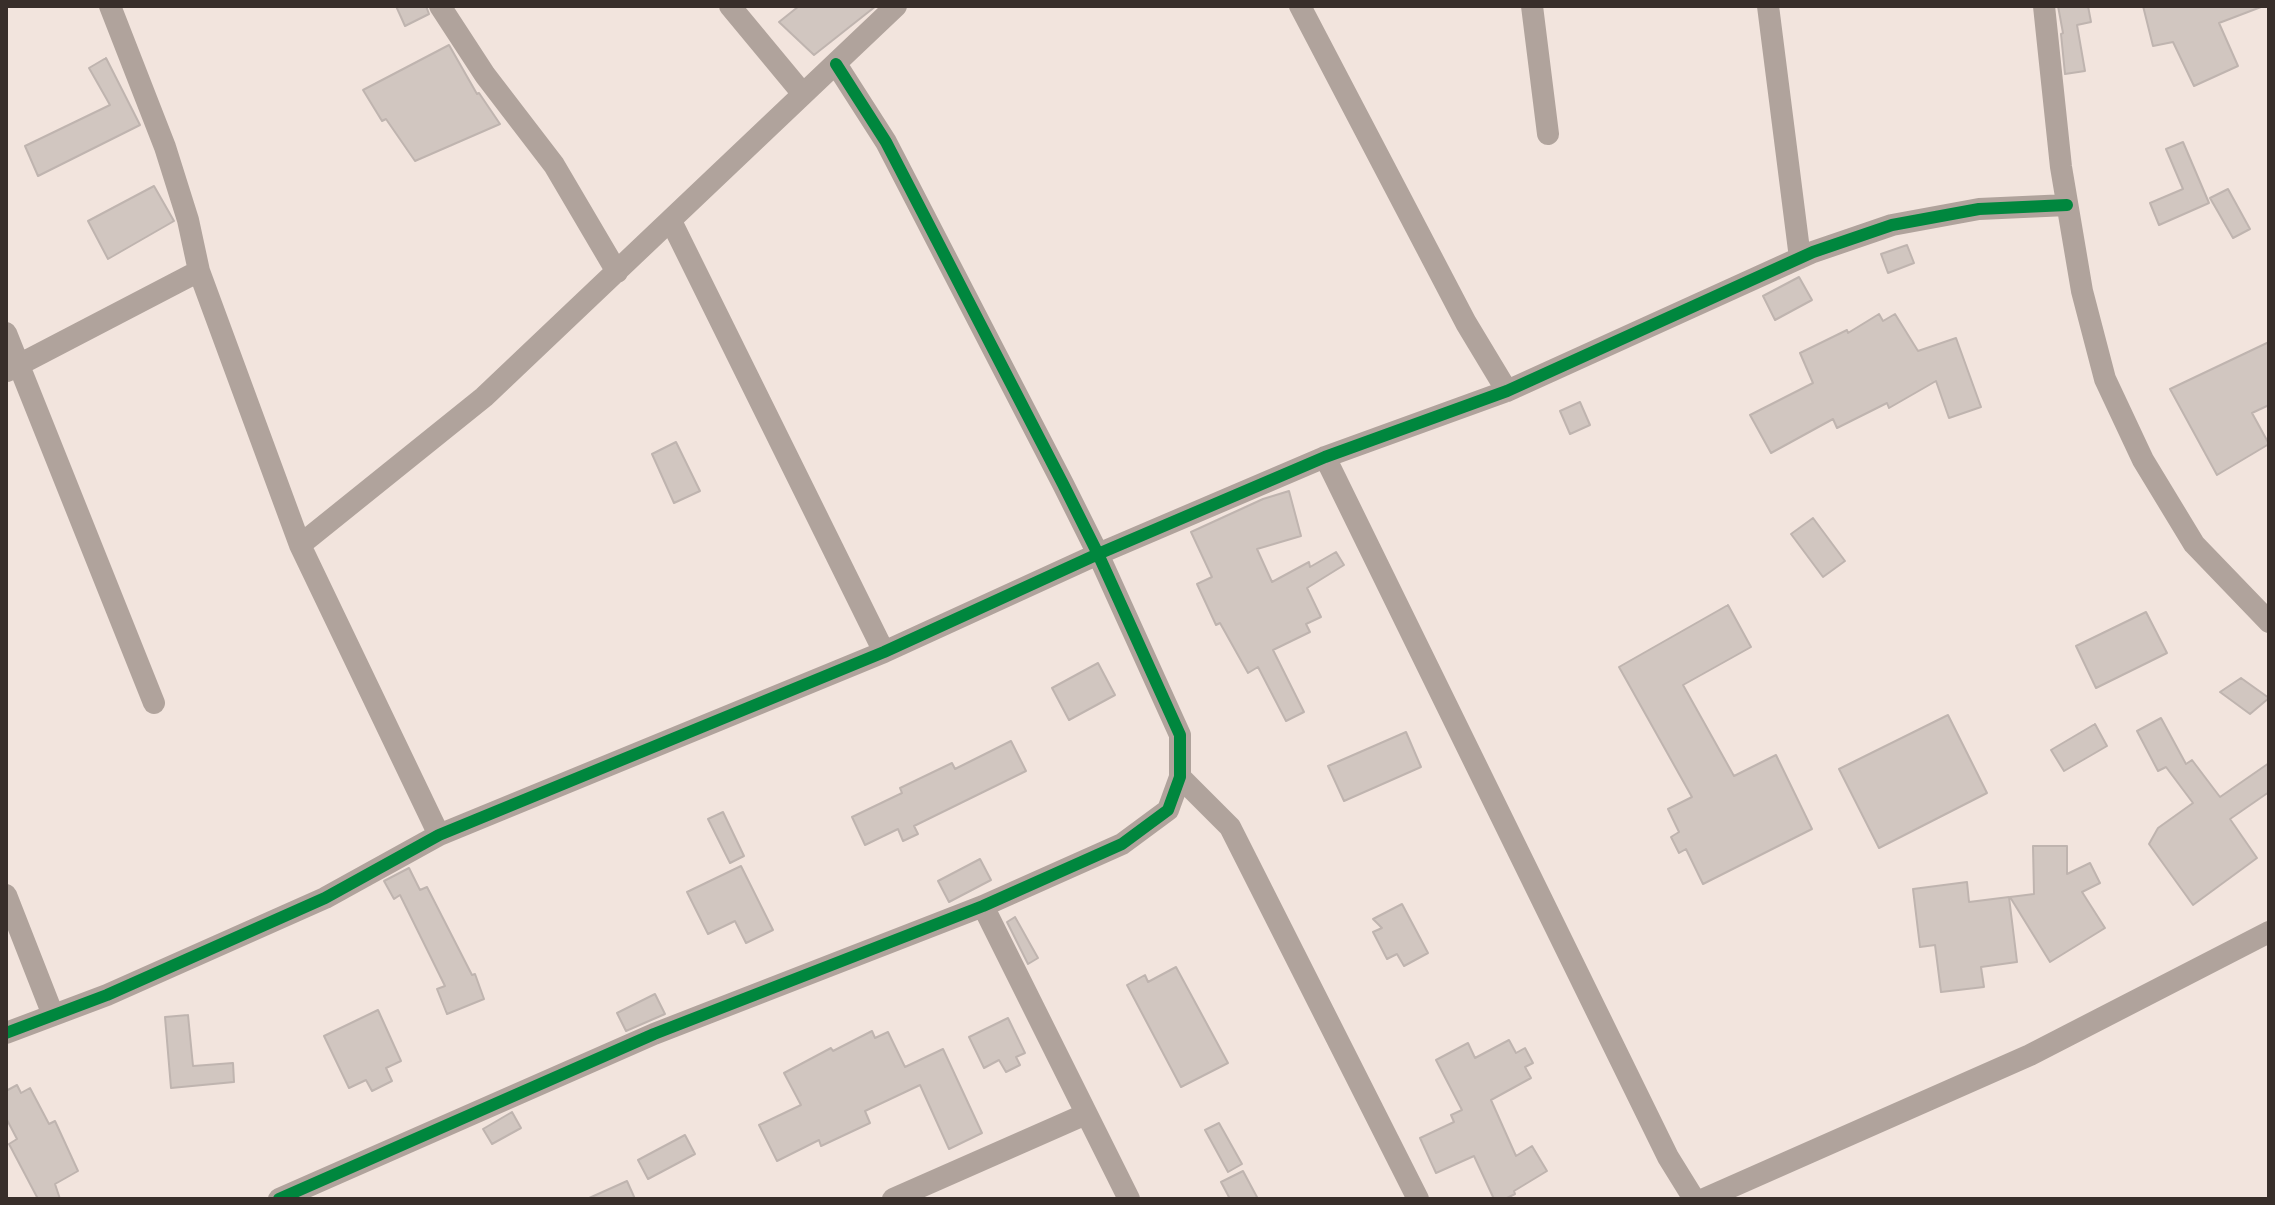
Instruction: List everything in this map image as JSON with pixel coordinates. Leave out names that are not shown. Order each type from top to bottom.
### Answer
[{"type":"street","points":[[110,6],[165,147],[188,220],[199,271],[300,545],[439,835]]},
{"type":"street","points":[[440,6],[485,75],[554,165],[617,272]]},
{"type":"street","points":[[730,6],[803,94]]},
{"type":"street","points":[[300,545],[484,397],[896,6]]},
{"type":"street","points":[[1300,6],[1466,323],[1507,391]]},
{"type":"street","points":[[1532,6],[1548,134]]},
{"type":"street","points":[[1768,6],[1800,258]]},
{"type":"street","points":[[2044,6],[2067,205],[2082,291],[2105,379],[2143,460],[2194,544],[2269,622]]},
{"type":"street","points":[[279,1199],[654,1034],[983,906],[1122,844],[1168,810],[1180,777],[1180,735],[1098,554],[886,142],[836,64]]},
{"type":"street","points":[[6,1033],[107,995],[325,898],[439,835],[884,652],[1098,554],[1325,457],[1507,391],[1800,258],[1892,225],[1979,209],[2067,205]]},
{"type":"street","points":[[671,221],[884,652]]},
{"type":"street","points":[[12,367],[199,271]]},
{"type":"street","points":[[6,333],[12,367],[154,703]]},
{"type":"street","points":[[1325,457],[1668,1157],[1694,1199]]},
{"type":"street","points":[[1180,777],[1230,827],[1418,1199]]},
{"type":"street","points":[[6,895],[53,1015]]},
{"type":"street","points":[[983,906],[1129,1199]]},
{"type":"street","points":[[1704,1199],[2030,1055],[2269,932]]},
{"type":"street","points":[[893,1199],[1086,1114]]},
{"type":"building","points":[[396,6],[426,6],[429,14],[405,26]]},
{"type":"building","points":[[799,6],[876,6],[814,55],[779,22]]},
{"type":"building","points":[[2058,6],[2088,6],[2091,22],[2077,25],[2085,71],[2065,74]]},
{"type":"building","points":[[2143,6],[2261,7],[2219,23],[2238,66],[2194,86],[2173,42],[2153,46]]},
{"type":"building","points":[[449,45],[477,94],[500,124],[415,161],[386,119],[382,121],[363,90]]},
{"type":"building","points":[[106,58],[140,125],[38,176],[25,146],[110,105],[89,68]]},
{"type":"building","points":[[2183,142],[2209,203],[2159,225],[2150,203],[2183,189],[2166,149]]},
{"type":"building","points":[[154,186],[174,221],[108,259],[88,221]]},
{"type":"building","points":[[2228,189],[2250,229],[2233,238],[2210,198]]},
{"type":"building","points":[[1907,245],[1914,263],[1888,273],[1881,254]]},
{"type":"building","points":[[1799,277],[1812,300],[1775,320],[1763,296]]},
{"type":"building","points":[[1879,314],[1883,321],[1895,314],[1918,351],[1956,338],[1981,407],[1949,418],[1936,381],[1889,408],[1887,403],[1837,428],[1833,419],[1771,453],[1750,415],[1813,383],[1800,353],[1847,330],[1848,333]]},
{"type":"building","points":[[2269,342],[2269,405],[2252,413],[2269,444],[2217,475],[2170,389]]},
{"type":"building","points":[[1580,402],[1590,425],[1570,434],[1560,411]]},
{"type":"building","points":[[676,442],[700,491],[674,503],[652,454]]},
{"type":"building","points":[[1289,491],[1301,536],[1257,549],[1272,582],[1309,562],[1310,567],[1336,552],[1344,565],[1307,588],[1321,617],[1306,624],[1310,632],[1273,650],[1304,712],[1286,721],[1258,667],[1248,673],[1220,623],[1216,625],[1197,584],[1212,577],[1191,532],[1263,499]]},
{"type":"building","points":[[1813,518],[1845,561],[1823,577],[1791,534]]},
{"type":"building","points":[[1728,605],[1751,647],[1683,685],[1734,776],[1776,755],[1812,829],[1703,884],[1686,849],[1679,853],[1671,837],[1679,832],[1668,809],[1692,797],[1619,667]]},
{"type":"building","points":[[2146,612],[2167,653],[2096,688],[2076,646]]},
{"type":"building","points":[[1098,663],[1115,695],[1069,720],[1052,688]]},
{"type":"building","points":[[2241,678],[2269,698],[2250,714],[2220,692]]},
{"type":"building","points":[[1948,715],[1987,793],[1879,848],[1839,769]]},
{"type":"building","points":[[2161,718],[2186,764],[2192,760],[2220,797],[2269,763],[2269,792],[2230,819],[2257,858],[2193,905],[2149,844],[2158,828],[2193,803],[2166,767],[2158,771],[2137,731]]},
{"type":"building","points":[[2095,724],[2107,746],[2064,771],[2051,750]]},
{"type":"building","points":[[1406,732],[1421,767],[1344,801],[1328,766]]},
{"type":"building","points":[[1011,741],[1026,771],[914,826],[918,834],[903,841],[898,829],[865,845],[852,817],[902,793],[900,788],[952,763],[955,769]]},
{"type":"building","points":[[723,812],[744,856],[730,863],[708,819]]},
{"type":"building","points":[[2033,846],[2067,846],[2067,874],[2090,863],[2100,883],[2082,892],[2105,928],[2050,962],[2010,897],[2034,894]]},
{"type":"building","points":[[980,859],[991,880],[949,902],[938,881]]},
{"type":"building","points":[[741,866],[773,930],[746,943],[735,921],[708,934],[687,892]]},
{"type":"building","points":[[409,868],[420,890],[427,887],[472,975],[475,974],[484,999],[447,1014],[437,989],[445,986],[400,895],[394,899],[384,881]]},
{"type":"building","points":[[1967,882],[1969,902],[2009,897],[2017,962],[1981,967],[1984,987],[1941,992],[1935,945],[1920,947],[1913,889]]},
{"type":"building","points":[[1402,904],[1428,953],[1404,966],[1397,954],[1387,959],[1373,932],[1382,928],[1373,919]]},
{"type":"building","points":[[1015,917],[1038,958],[1028,964],[1007,922]]},
{"type":"building","points":[[1176,967],[1228,1063],[1181,1087],[1127,985],[1145,975],[1148,982]]},
{"type":"building","points":[[655,994],[665,1014],[626,1031],[617,1013]]},
{"type":"building","points":[[378,1010],[401,1061],[386,1068],[392,1081],[372,1091],[366,1080],[349,1088],[324,1036]]},
{"type":"building","points":[[188,1015],[193,1066],[233,1063],[234,1082],[171,1088],[165,1017]]},
{"type":"building","points":[[1008,1018],[1025,1053],[1016,1057],[1020,1065],[1006,1072],[999,1060],[984,1068],[969,1037]]},
{"type":"building","points":[[872,1031],[875,1038],[888,1032],[905,1067],[943,1049],[982,1133],[949,1149],[920,1085],[865,1111],[870,1123],[821,1146],[819,1140],[777,1161],[759,1125],[801,1105],[784,1073]]},
{"type":"building","points":[[1509,1040],[1516,1053],[1525,1048],[1533,1063],[1525,1067],[1531,1078],[1491,1100],[1516,1156],[1532,1146],[1547,1171],[1514,1191],[1515,1194],[1505,1199],[1494,1199],[1474,1156],[1436,1173],[1420,1138],[1454,1122],[1451,1115],[1462,1110],[1436,1060],[1468,1043],[1475,1058]]},
{"type":"building","points":[[17,1085],[21,1093],[30,1088],[49,1124],[55,1121],[78,1171],[55,1184],[60,1199],[38,1199],[9,1144],[17,1139],[6,1118],[6,1091]]},
{"type":"building","points":[[512,1112],[521,1128],[492,1144],[483,1129]]},
{"type":"building","points":[[1219,1123],[1242,1164],[1228,1172],[1205,1130]]},
{"type":"building","points":[[685,1135],[695,1154],[648,1179],[638,1160]]},
{"type":"building","points":[[1243,1171],[1258,1199],[1230,1199],[1221,1182]]},
{"type":"building","points":[[627,1181],[635,1199],[587,1199]]},
{"type":"cycle path","points":[[279,1199],[654,1034],[983,906],[1122,844],[1168,810],[1180,777],[1180,735],[1063,484],[886,142],[836,64]]},
{"type":"cycle path","points":[[6,1033],[107,995],[325,898],[439,835],[884,652],[1098,554],[1325,457],[1507,391],[1813,252],[1892,225],[1979,209],[2067,205]]}]
